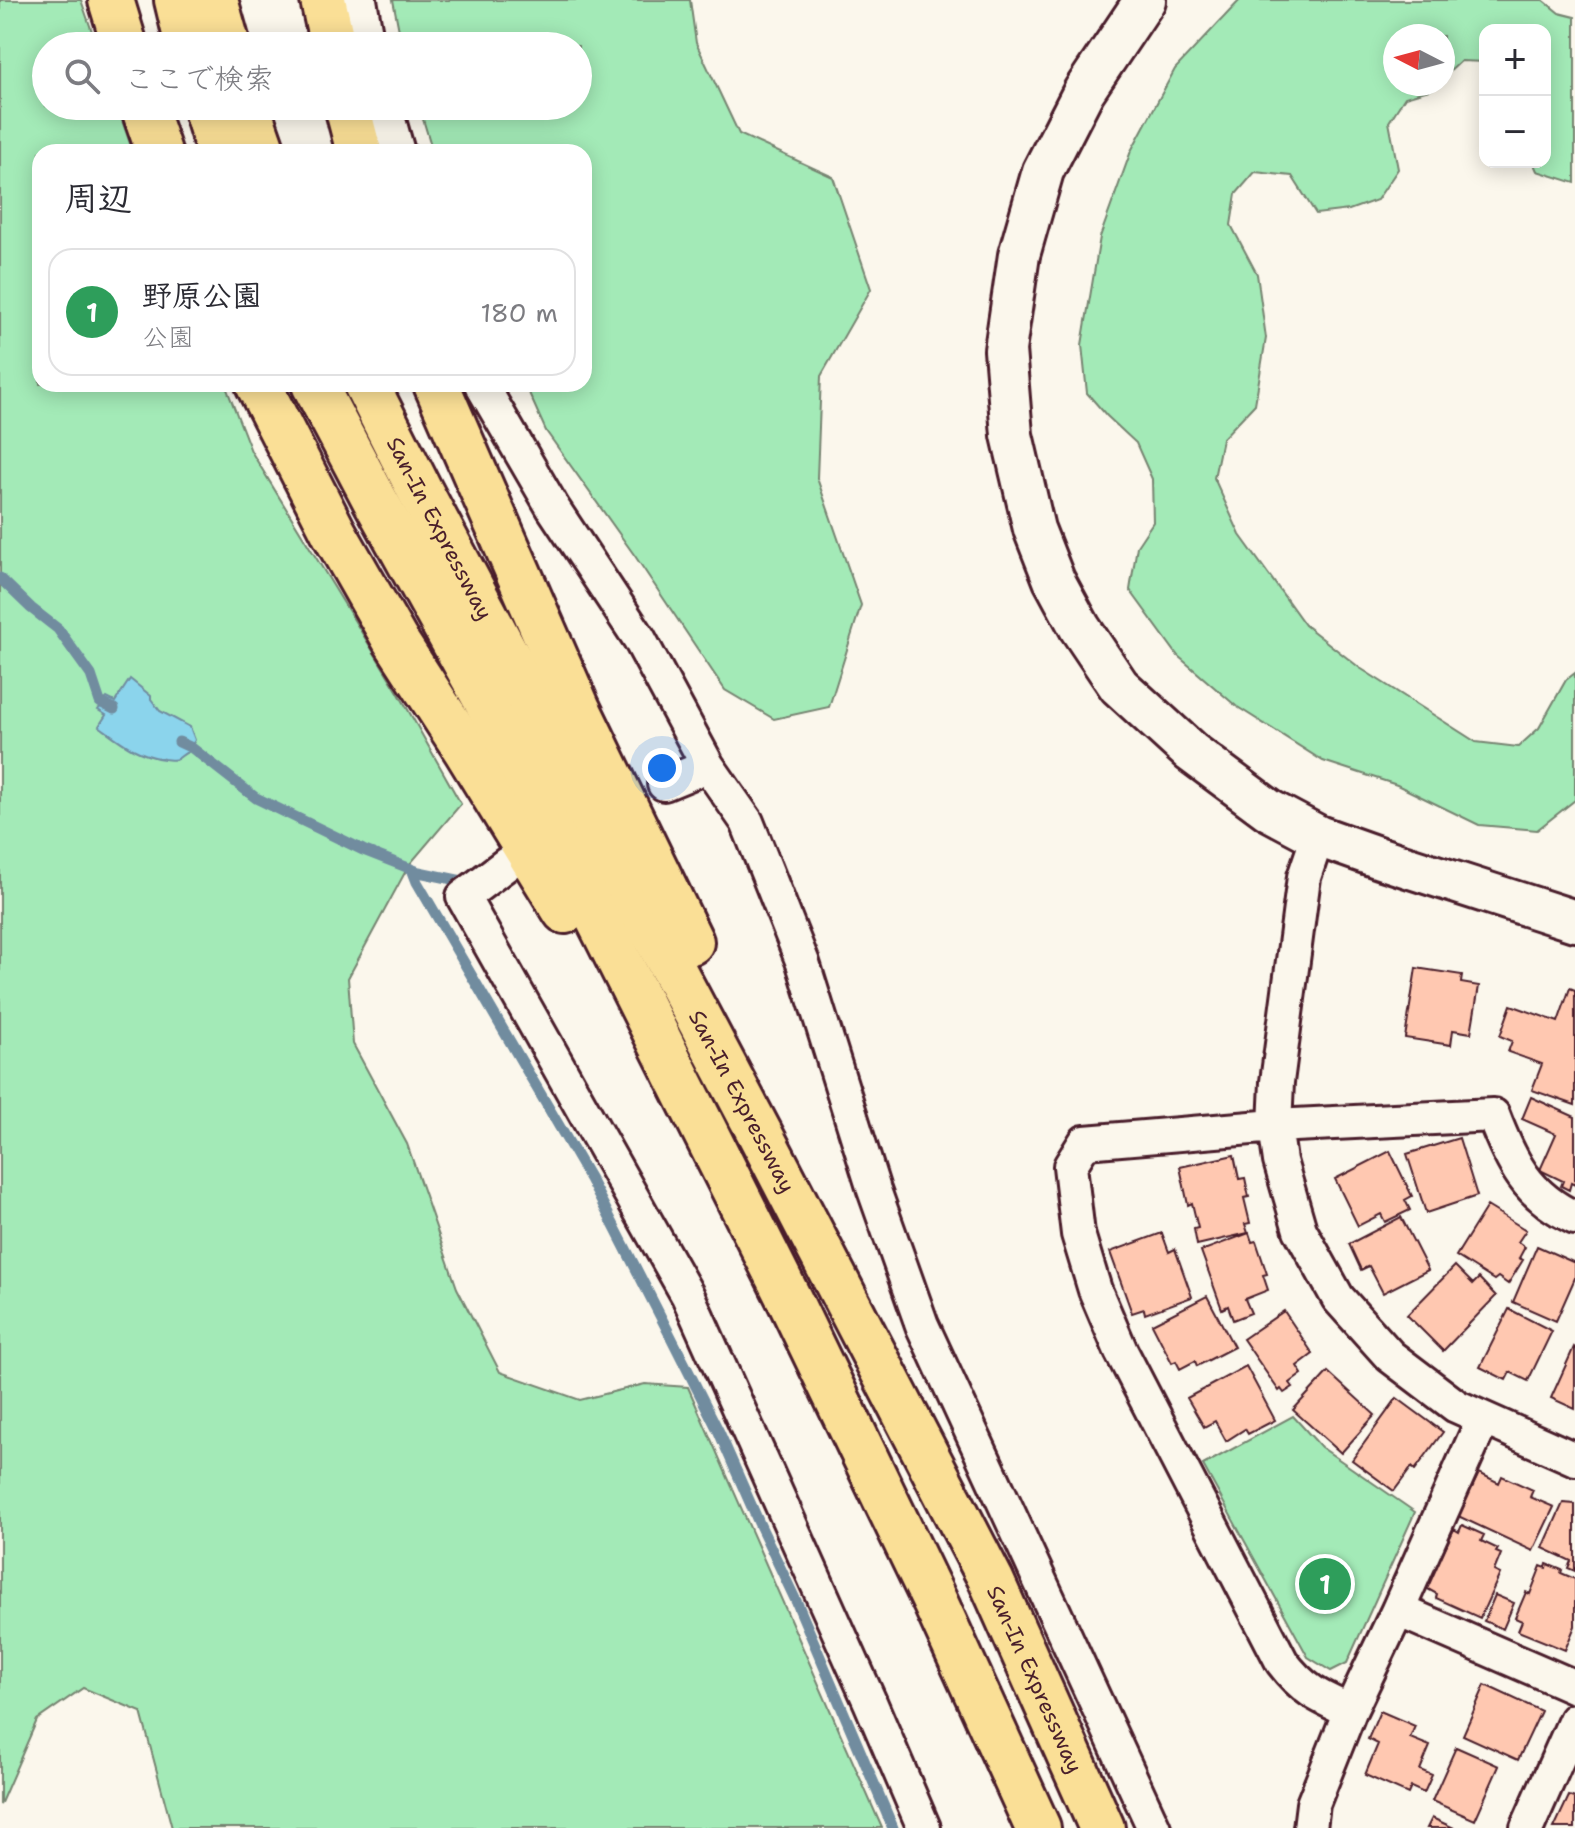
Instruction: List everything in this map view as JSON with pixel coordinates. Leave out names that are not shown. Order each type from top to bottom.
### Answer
[{"type":"highway","points":[[111,0],[121,32]]},
{"type":"highway","points":[[177,0],[185,32]]},
{"type":"highway","points":[[215,0],[224,32]]},
{"type":"highway","points":[[323,0],[330,32]]},
{"type":"highway","points":[[148,120],[156,144]]},
{"type":"highway","points":[[209,120],[217,144]]},
{"type":"highway","points":[[252,120],[260,144]]},
{"type":"highway","points":[[351,120],[357,144]]},
{"type":"highway","points":[[262,392],[334,533],[387,627],[586,945],[790,1301]]},
{"type":"highway","name":"San-In Expressway","points":[[318,392],[512,747],[790,1301],[935,1602],[1038,1828]]},
{"type":"highway","name":"San-In Expressway","points":[[370,392],[991,1580],[1102,1828]]},
{"type":"highway","points":[[439,392],[578,709],[734,1031],[760,1134]]},
{"type":"street","points":[[360,0],[366,32]]},
{"type":"street","points":[[1145,0],[1084,91],[1043,171],[1019,255],[1005,350],[1012,435],[1034,529],[1054,580],[1080,628],[1119,686],[1191,752],[1269,810],[1318,836],[1575,921]]},
{"type":"street","points":[[389,120],[396,144]]},
{"type":"street","points":[[486,392],[553,508],[639,638],[708,766],[747,822],[797,949],[874,1190],[922,1325],[1154,1828]]},
{"type":"street","points":[[664,784],[708,766]]},
{"type":"street","points":[[1318,836],[1304,877],[1277,1082],[1275,1126],[1280,1161],[1300,1230],[1338,1298],[1390,1356],[1456,1406],[1575,1459]]},
{"type":"street","points":[[508,863],[463,897],[688,1296],[924,1828]]},
{"type":"street","points":[[1350,1711],[1315,1695],[1295,1680],[1282,1662],[1121,1351],[1095,1290],[1078,1234],[1070,1166],[1085,1142],[1275,1126],[1493,1115],[1503,1142],[1534,1191],[1556,1209],[1575,1218]]},
{"type":"street","points":[[1310,1828],[1313,1804],[1350,1711],[1483,1419]]},
{"type":"street","points":[[1398,1610],[1575,1687]]},
{"type":"street","points":[[1527,1828],[1575,1720]]},
{"type":"green space","points":[[0,0],[81,0],[92,32],[32,32],[32,120],[122,120],[130,144],[32,144],[32,392],[228,392],[251,451],[398,692],[461,804],[409,865],[348,978],[353,1044],[407,1144],[457,1288],[500,1372],[580,1400],[645,1384],[688,1387],[882,1828],[172,1828],[141,1712],[83,1688],[37,1720],[0,1805]]},
{"type":"green space","points":[[393,0],[690,0],[696,43],[739,134],[833,177],[871,289],[821,376],[817,478],[861,605],[829,707],[774,719],[725,690],[546,431],[529,392],[592,392],[592,144],[431,144],[423,120],[592,120],[592,32],[399,32]]},
{"type":"green space","points":[[1240,0],[1543,0],[1559,13],[1575,17],[1575,183],[1536,168],[1551,168],[1551,24],[1479,24],[1479,62],[1461,61],[1455,67],[1455,24],[1383,24],[1383,96],[1408,96],[1389,122],[1398,169],[1377,200],[1349,210],[1316,214],[1292,176],[1255,172],[1236,194],[1231,225],[1257,274],[1266,338],[1255,404],[1222,439],[1214,478],[1240,535],[1305,625],[1360,668],[1476,742],[1518,747],[1539,728],[1566,680],[1575,673],[1575,800],[1537,830],[1479,825],[1397,785],[1323,761],[1236,706],[1178,656],[1130,590],[1137,546],[1153,522],[1152,479],[1136,443],[1087,393],[1082,345],[1100,237],[1131,151],[1175,69]]},
{"type":"green space","points":[[1293,1416],[1321,1447],[1415,1512],[1347,1663],[1331,1671],[1308,1657],[1203,1465]]},
{"type":"water","points":[[130,679],[151,696],[160,711],[190,727],[195,740],[188,752],[174,760],[154,757],[129,747],[99,726],[106,715],[98,710],[107,698],[115,702]]},
{"type":"building","points":[[1416,968],[1462,975],[1461,983],[1479,986],[1471,1033],[1453,1030],[1451,1045],[1405,1038]]},
{"type":"building","points":[[1570,988],[1575,990],[1575,1105],[1532,1090],[1542,1064],[1508,1052],[1512,1041],[1500,1036],[1511,1005],[1558,1022]]},
{"type":"building","points":[[1531,1097],[1575,1117],[1575,1185],[1571,1183],[1569,1190],[1561,1186],[1563,1181],[1540,1170],[1556,1134],[1522,1119]]},
{"type":"building","points":[[1459,1138],[1477,1196],[1426,1213],[1407,1154]]},
{"type":"building","points":[[1390,1151],[1412,1196],[1405,1200],[1410,1210],[1385,1222],[1381,1214],[1358,1226],[1335,1179]]},
{"type":"building","points":[[1234,1155],[1239,1179],[1245,1178],[1249,1197],[1244,1198],[1250,1223],[1245,1224],[1248,1233],[1197,1245],[1194,1229],[1198,1228],[1192,1203],[1188,1205],[1180,1167]]},
{"type":"building","points":[[1487,1206],[1526,1230],[1518,1242],[1525,1247],[1519,1258],[1523,1260],[1508,1284],[1498,1277],[1494,1280],[1456,1256]]},
{"type":"building","points":[[1401,1217],[1428,1270],[1383,1293],[1369,1266],[1361,1270],[1349,1244]]},
{"type":"building","points":[[1162,1233],[1169,1252],[1175,1249],[1192,1297],[1145,1314],[1144,1309],[1132,1313],[1110,1252]]},
{"type":"building","points":[[1249,1233],[1252,1242],[1256,1241],[1267,1274],[1263,1275],[1268,1290],[1245,1299],[1251,1313],[1233,1320],[1228,1306],[1222,1309],[1201,1251]]},
{"type":"building","points":[[1537,1246],[1575,1263],[1575,1278],[1556,1321],[1513,1302]]},
{"type":"building","points":[[1455,1266],[1473,1284],[1479,1278],[1496,1296],[1443,1351],[1407,1315]]},
{"type":"building","points":[[1207,1296],[1234,1347],[1197,1366],[1195,1361],[1180,1369],[1176,1361],[1172,1363],[1152,1324]]},
{"type":"building","points":[[1509,1309],[1552,1331],[1528,1381],[1510,1372],[1506,1380],[1480,1367]]},
{"type":"building","points":[[1284,1311],[1313,1354],[1297,1366],[1302,1374],[1290,1383],[1293,1387],[1284,1393],[1281,1389],[1279,1391],[1243,1339]]},
{"type":"building","points":[[1575,1348],[1575,1409],[1551,1398]]},
{"type":"building","points":[[1246,1366],[1275,1420],[1248,1434],[1245,1429],[1226,1441],[1215,1421],[1204,1427],[1187,1398]]},
{"type":"building","points":[[1328,1372],[1375,1415],[1341,1453],[1293,1410]]},
{"type":"building","points":[[1397,1398],[1443,1432],[1415,1470],[1412,1467],[1394,1491],[1352,1460]]},
{"type":"building","points":[[1479,1473],[1499,1483],[1502,1476],[1533,1490],[1530,1497],[1554,1507],[1533,1551],[1458,1516]]},
{"type":"building","points":[[1563,1503],[1575,1504],[1575,1571],[1568,1568],[1571,1561],[1543,1548]]},
{"type":"building","points":[[1462,1525],[1484,1535],[1481,1541],[1498,1549],[1496,1552],[1501,1554],[1494,1571],[1500,1574],[1480,1618],[1436,1598],[1437,1594],[1426,1588],[1454,1529],[1459,1532]]},
{"type":"building","points":[[1547,1564],[1575,1579],[1575,1626],[1565,1650],[1518,1631],[1522,1621],[1515,1618],[1526,1592],[1530,1594],[1541,1566],[1546,1568]]},
{"type":"building","points":[[1495,1595],[1514,1603],[1503,1629],[1484,1621]]},
{"type":"building","points":[[1485,1685],[1541,1711],[1518,1760],[1463,1735]]},
{"type":"building","points":[[1380,1711],[1415,1726],[1410,1738],[1430,1746],[1420,1770],[1432,1775],[1424,1793],[1411,1787],[1408,1794],[1365,1775],[1378,1744],[1368,1739]]},
{"type":"building","points":[[1456,1747],[1499,1766],[1475,1820],[1432,1801]]},
{"type":"building","points":[[1569,1796],[1575,1798],[1575,1828],[1554,1828]]},
{"type":"building","points":[[1432,1818],[1454,1828],[1427,1828]]},
{"type":"waterway","points":[[0,578],[58,629],[91,675],[100,702],[114,709]]},
{"type":"waterway","points":[[179,742],[192,748],[256,798],[363,850],[419,872],[470,881]]},
{"type":"waterway","points":[[412,869],[590,1179],[719,1432],[797,1603],[893,1828]]},
{"type":"place","name":"野原公園","points":[[1325,1584]]}]
